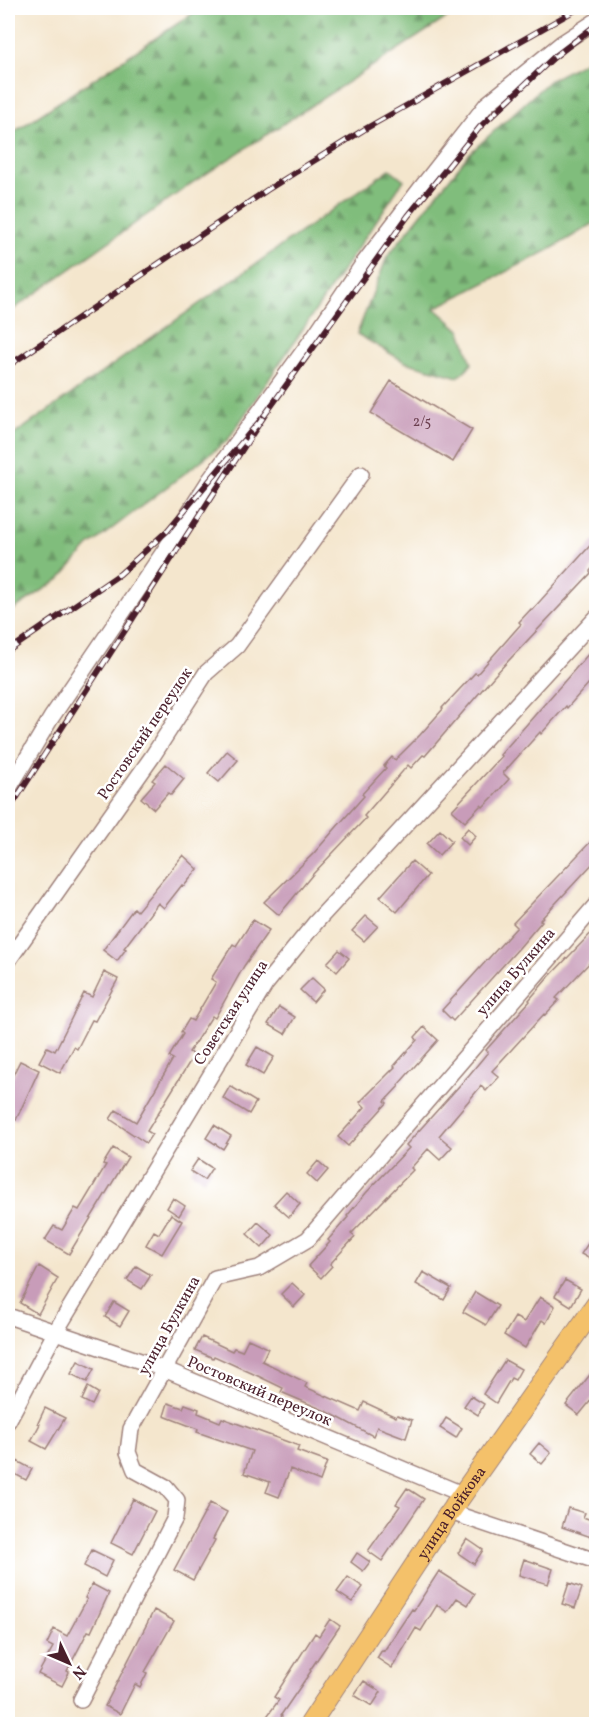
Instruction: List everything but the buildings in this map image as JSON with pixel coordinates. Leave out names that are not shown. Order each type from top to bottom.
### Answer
[{"type":"main road","name":"улица Войкова","points":[[310,1725],[462,1494],[597,1305]]},
{"type":"street","points":[[8,790],[51,718],[209,481],[363,264],[421,188],[487,104],[562,43],[597,21]]},
{"type":"street","name":"Ростовский переулок","points":[[8,961],[152,757],[206,673],[237,646],[361,474]]},
{"type":"street","name":"Советская улица","points":[[8,1421],[56,1331],[265,985],[316,922],[597,618]]},
{"type":"street","name":"улица Булкина","points":[[81,1700],[175,1518],[177,1500],[166,1487],[135,1470],[128,1452],[131,1430],[215,1278],[259,1268],[308,1239],[597,905]]},
{"type":"street","name":"Ростовский переулок","points":[[8,1316],[164,1370],[462,1494]]},
{"type":"street","points":[[450,1512],[597,1561]]},
{"type":"green space","points":[[201,8],[462,8],[195,181],[8,313],[8,136]]},
{"type":"green space","points":[[596,56],[596,222],[551,249],[435,308],[461,331],[472,364],[458,377],[405,362],[357,334],[387,257],[469,154],[550,80]]},
{"type":"green space","points":[[390,169],[404,180],[227,441],[88,547],[60,579],[8,613],[8,439]]},
{"type":"railway","points":[[8,366],[267,190],[365,129],[579,8]]},
{"type":"railway","points":[[264,416],[408,216],[480,127],[553,58],[596,25]]},
{"type":"railway","points":[[8,651],[120,574],[167,531],[264,416],[8,811]]}]
